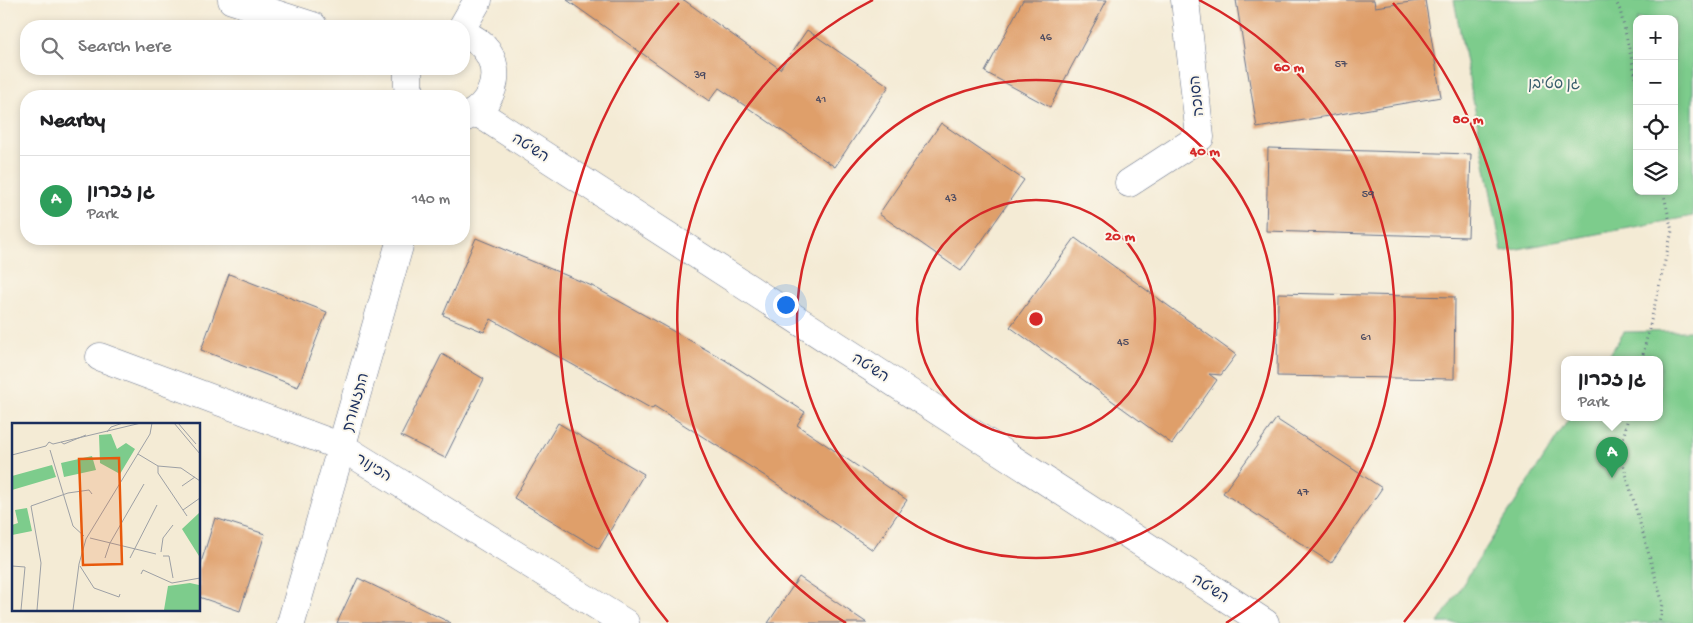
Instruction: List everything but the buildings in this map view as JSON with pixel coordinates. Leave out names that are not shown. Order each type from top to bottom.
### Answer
[{"type":"street","points":[[232,0],[294,20]]},
{"type":"street","points":[[466,20],[478,0]]},
{"type":"street","name":"הסוכה","points":[[1129,183],[1200,137],[1185,0]]},
{"type":"street","points":[[470,37],[484,47],[492,60],[494,74],[493,88],[487,101],[470,115]]},
{"type":"street","points":[[408,75],[410,90]]},
{"type":"street","name":"השיטה","points":[[470,115],[1265,623]]},
{"type":"street","name":"התזמורת","points":[[291,623],[399,245]]},
{"type":"street","name":"הכינור","points":[[100,356],[342,447],[625,623]]},
{"type":"path","points":[[1615,0],[1620,10],[1633,65]]},
{"type":"path","points":[[1643,356],[1672,232],[1664,195]]},
{"type":"path","points":[[1627,421],[1620,453],[1662,604],[1658,623]]},
{"type":"green space","name":"גן סטיבן","points":[[1454,0],[1693,0],[1693,216],[1502,252]]},
{"type":"green space","points":[[1693,331],[1693,623],[1438,623],[1567,421],[1663,421],[1663,356],[1609,356],[1624,332]]},
{"type":"place","name":"גן זכרון","points":[[1612,478]]}]
